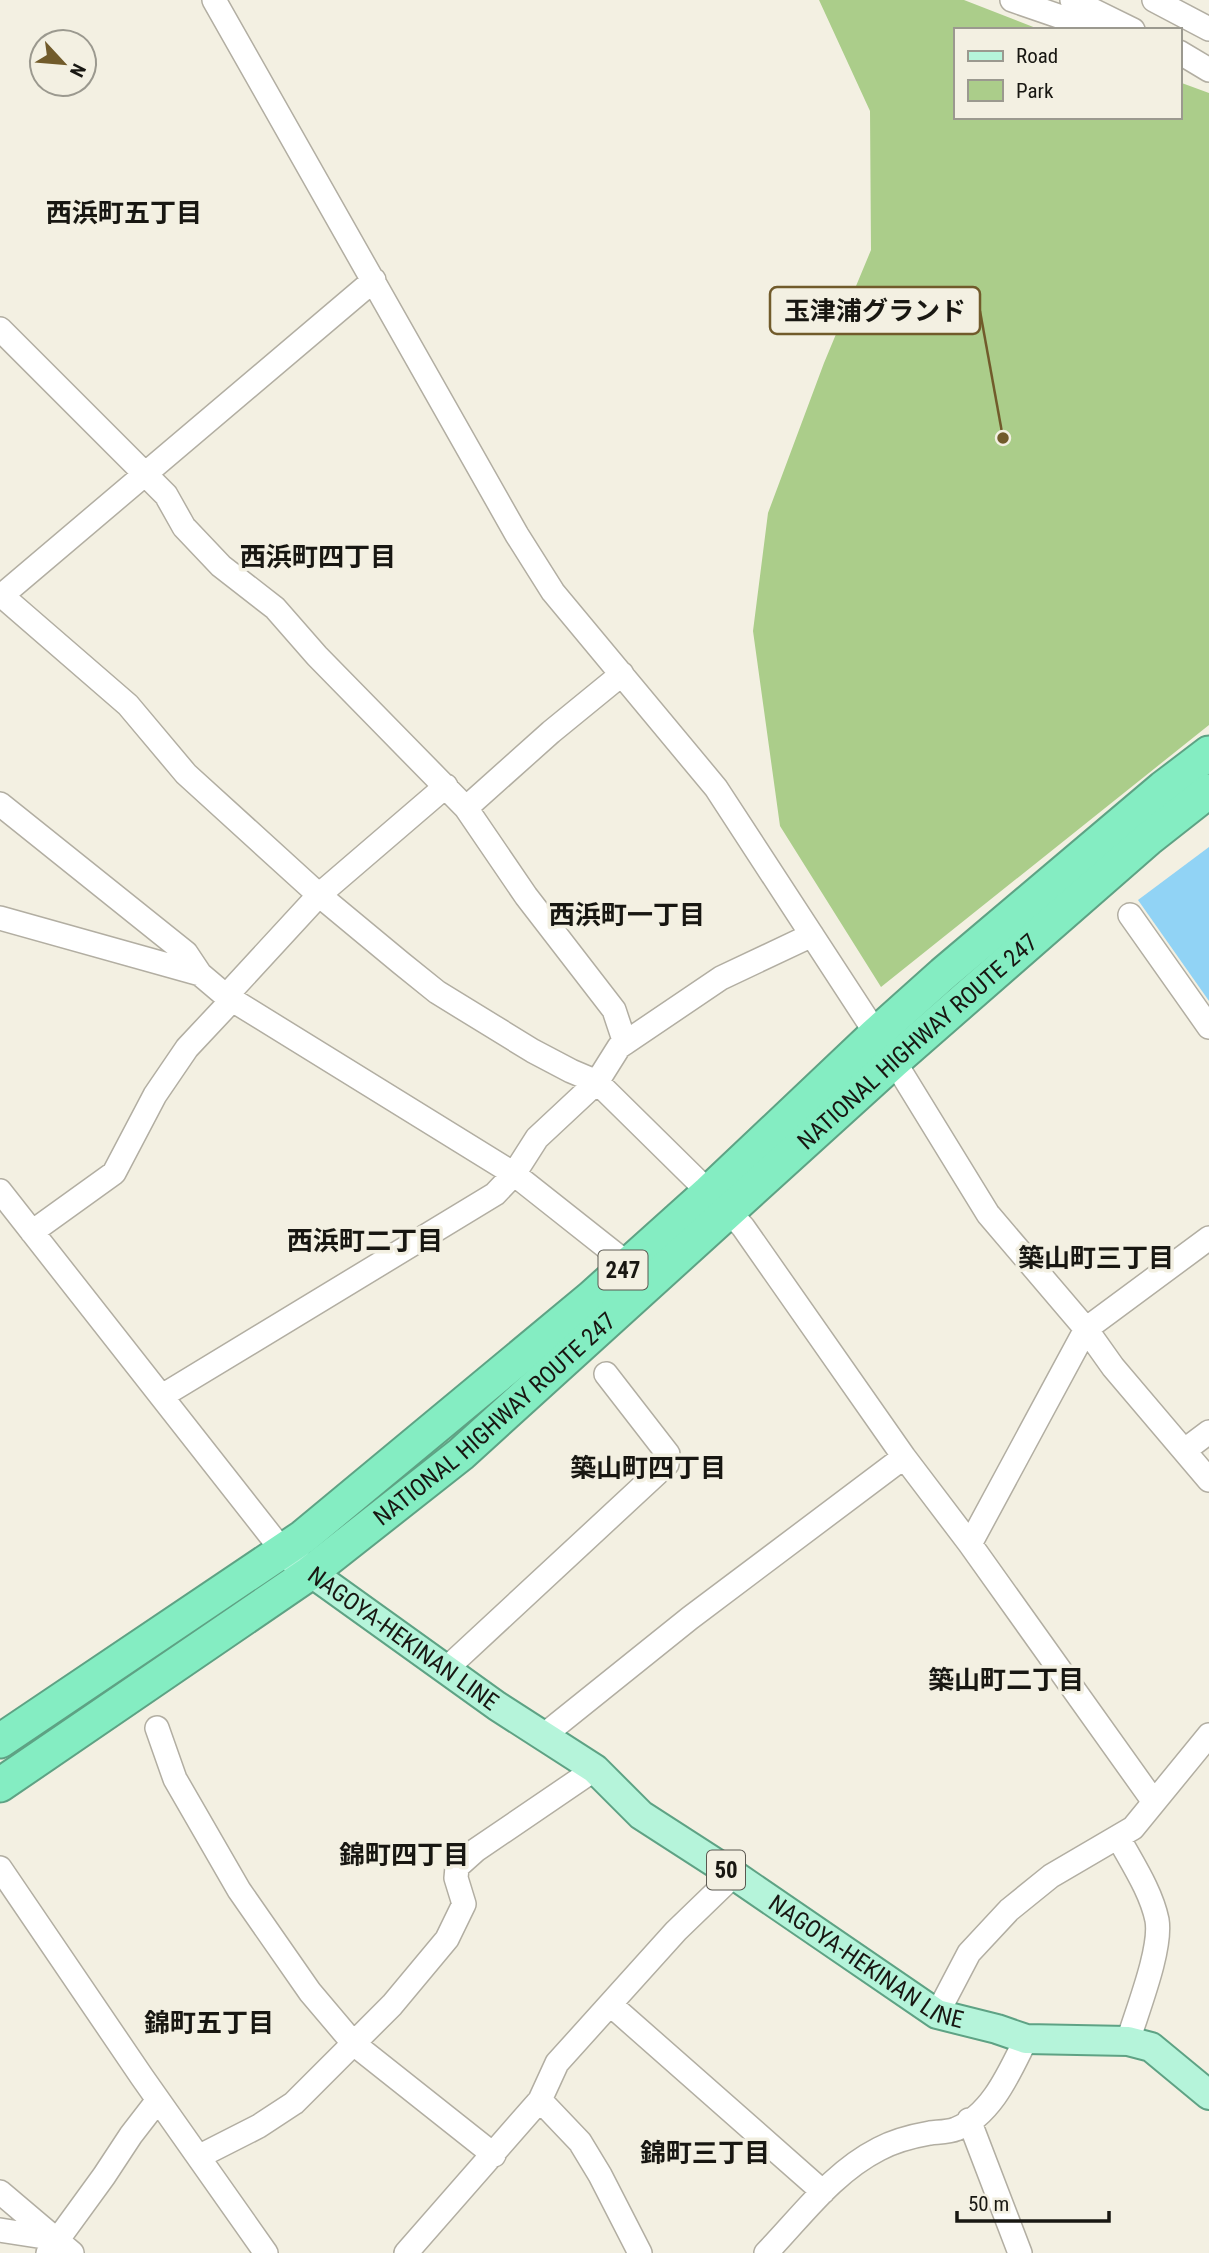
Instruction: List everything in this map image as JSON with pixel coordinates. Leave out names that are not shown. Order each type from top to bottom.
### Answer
[{"type":"highway","name":"NATIONAL HIGHWAY ROUTE 247","points":[[0,1785],[310,1573],[461,1454],[573,1351],[719,1202],[876,1034],[1163,788],[1209,753]]},
{"type":"highway","name":"NATIONAL HIGHWAY ROUTE 247","points":[[0,1741],[303,1538],[629,1265],[719,1202],[894,1061],[1147,838],[1209,791]]},
{"type":"main road","name":"NAGOYA-HEKINAN LINE","points":[[282,1550],[445,1670],[595,1769],[641,1815],[937,2014],[1026,2039],[1129,2041],[1151,2048],[1209,2095]]},
{"type":"street","points":[[214,0],[517,535],[553,592],[716,788],[894,1061],[988,1214],[1209,1480]]},
{"type":"street","points":[[1012,0],[1093,28]]},
{"type":"street","points":[[1072,0],[1129,28]]},
{"type":"street","points":[[1154,0],[1209,29]]},
{"type":"street","points":[[374,280],[1,596],[128,705],[187,774],[319,895],[437,992],[533,1051],[597,1082],[743,1227],[904,1457],[970,1544],[1154,1802]]},
{"type":"street","points":[[0,329],[166,495],[184,527],[221,566],[275,608],[317,656],[466,808],[526,896],[614,1010],[625,1043]]},
{"type":"street","points":[[466,808],[551,732],[622,674]]},
{"type":"street","points":[[32,1232],[114,1173],[155,1095],[187,1048],[229,998],[319,895],[446,786]]},
{"type":"street","points":[[0,804],[186,953],[200,974],[229,998],[514,1174],[629,1265]]},
{"type":"street","points":[[1130,915],[1209,1027]]},
{"type":"street","points":[[0,918],[200,974]]},
{"type":"street","points":[[162,1396],[495,1194],[514,1174],[537,1138],[597,1082],[620,1047],[720,978],[812,935]]},
{"type":"street","points":[[0,1191],[282,1550]]},
{"type":"street","points":[[970,1544],[1086,1329],[1209,1238]]},
{"type":"street","points":[[445,1670],[667,1464],[668,1454],[606,1374]]},
{"type":"street","points":[[1185,1450],[1209,1432]]},
{"type":"street","points":[[543,1736],[690,1618],[904,1457]]},
{"type":"street","points":[[157,1728],[176,1779],[239,1891],[310,1993],[354,2043],[494,2155]]},
{"type":"street","points":[[937,2014],[969,1954],[1009,1910],[1051,1876],[1133,1828],[1209,1735]]},
{"type":"street","points":[[200,2156],[259,2126],[293,2103],[392,2005],[447,1939],[464,1904],[456,1878],[457,1867],[476,1850],[595,1769]]},
{"type":"street","points":[[1118,1837],[1145,1886],[1157,1921],[1157,1944],[1129,2041]]},
{"type":"street","points":[[0,1868],[266,2253]]},
{"type":"street","points":[[406,2253],[540,2101],[557,2063],[676,1931],[734,1875]]},
{"type":"street","points":[[611,2005],[823,2192]]},
{"type":"street","points":[[766,2253],[843,2173],[880,2148],[918,2136],[957,2129],[985,2111],[989,2101],[1002,2088],[1026,2039]]},
{"type":"street","points":[[59,2248],[131,2134],[158,2100]]},
{"type":"street","points":[[540,2101],[580,2142],[640,2253]]},
{"type":"street","points":[[969,2120],[1020,2253]]},
{"type":"street","points":[[0,2192],[59,2248]]},
{"type":"street","points":[[0,2230],[59,2248]]},
{"type":"green space","points":[[819,0],[964,0],[1036,28],[954,28],[954,119],[1181,119],[1181,83],[1209,93],[1209,725],[881,987],[780,826],[753,631],[768,513],[824,363],[871,250],[870,111]]},
{"type":"water","points":[[1209,847],[1209,1001],[1138,900]]},
{"type":"place","name":"玉津浦グランド","points":[[1003,438]]},
{"type":"district","name":"西浜町五丁目","points":[[124,213]]},
{"type":"district","name":"西浜町四丁目","points":[[318,557]]},
{"type":"district","name":"西浜町一丁目","points":[[627,915]]},
{"type":"district","name":"西浜町二丁目","points":[[365,1241]]},
{"type":"district","name":"築山町三丁目","points":[[1096,1258]]},
{"type":"district","name":"築山町四丁目","points":[[648,1468]]},
{"type":"district","name":"築山町二丁目","points":[[1006,1680]]},
{"type":"district","name":"錦町四丁目","points":[[404,1855]]},
{"type":"district","name":"錦町五丁目","points":[[209,2023]]},
{"type":"district","name":"錦町三丁目","points":[[705,2153]]}]
